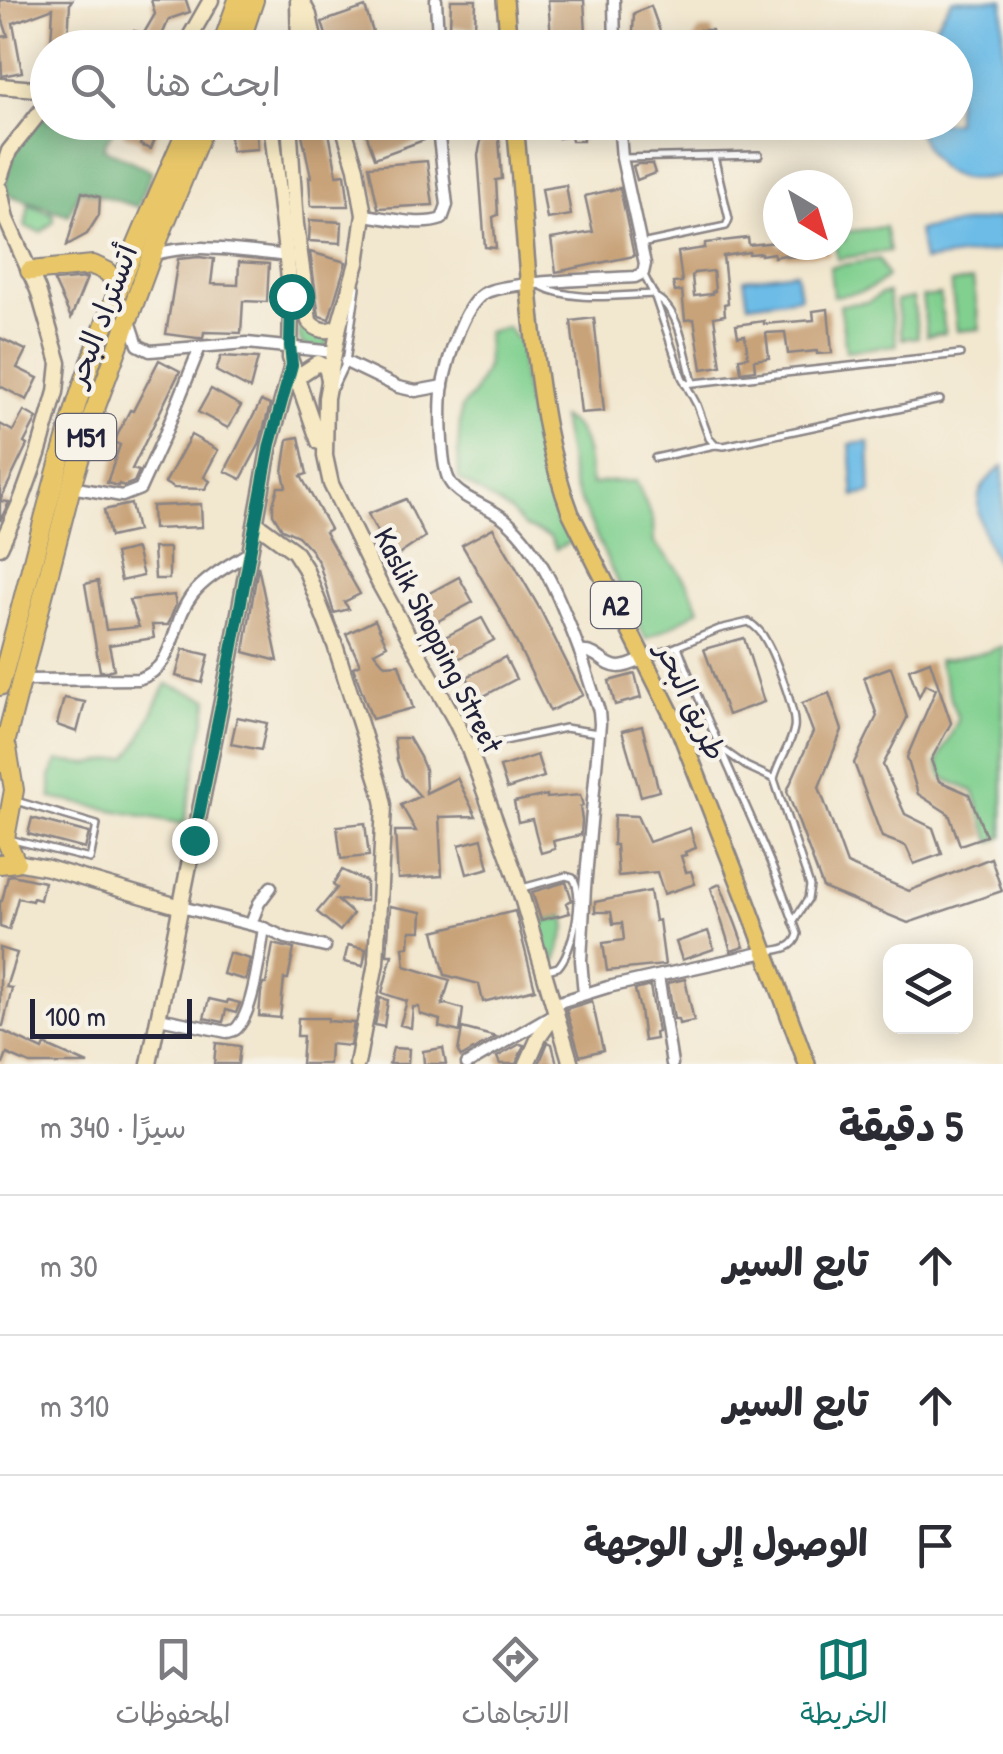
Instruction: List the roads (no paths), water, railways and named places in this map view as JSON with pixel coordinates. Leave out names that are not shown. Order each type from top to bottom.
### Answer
[{"type":"highway","points":[[228,30],[238,0]]},
{"type":"highway","points":[[244,30],[254,0]]},
{"type":"highway","points":[[246,30],[262,0]]},
{"type":"highway","name":"أتستراد البحر","points":[[0,686],[66,440],[118,288],[182,140]]},
{"type":"highway","name":"أتستراد البحر","points":[[0,763],[91,420],[199,140]]},
{"type":"highway","points":[[30,271],[93,265],[108,272],[118,288]]},
{"type":"highway","points":[[0,640],[17,626]]},
{"type":"highway","points":[[6,739],[14,790],[5,838],[8,863]]},
{"type":"main road","points":[[194,30],[214,0]]},
{"type":"main road","points":[[203,30],[214,0]]},
{"type":"main road","points":[[297,30],[299,0]]},
{"type":"main road","points":[[299,0],[312,30]]},
{"type":"main road","points":[[505,0],[508,30]]},
{"type":"main road","points":[[0,86],[30,88]]},
{"type":"main road","points":[[0,178],[9,151],[30,125]]},
{"type":"main road","points":[[274,140],[293,256],[309,320],[318,329],[328,331],[339,326]]},
{"type":"main road","points":[[290,140],[293,256],[290,346],[294,371],[324,456]]},
{"type":"main road","name":"Kaslik Shopping Street","points":[[347,140],[364,215],[357,262],[339,326],[340,357],[329,379],[324,456],[340,506],[469,749],[519,888],[571,1064]]},
{"type":"main road","name":"طريق البحر","points":[[518,140],[542,408],[561,488],[570,514],[679,729],[807,1064]]},
{"type":"main road","points":[[0,189],[6,219],[30,271],[60,363],[38,454],[0,548]]},
{"type":"main road","points":[[294,371],[318,363],[326,368],[329,379]]},
{"type":"main road","points":[[148,1064],[270,444],[294,371]]},
{"type":"main road","points":[[257,524],[294,551],[305,568],[335,644],[380,786],[384,826],[378,942],[356,1064]]},
{"type":"main road","points":[[8,863],[48,868],[181,906]]},
{"type":"main road","points":[[526,1064],[554,1008]]},
{"type":"street","points":[[436,0],[438,30]]},
{"type":"street","points":[[614,0],[615,30]]},
{"type":"street","points":[[364,215],[425,222],[442,219],[447,205],[439,140]]},
{"type":"street","points":[[584,994],[585,888],[599,711],[580,652],[540,560],[496,513],[457,491],[446,476],[442,386],[466,314],[488,292],[532,284],[635,278],[643,273],[645,264],[620,140]]},
{"type":"street","points":[[152,255],[193,247],[293,256]]},
{"type":"street","points":[[129,316],[135,341],[145,350],[247,343],[290,346],[340,357],[398,387],[416,391],[442,386]]},
{"type":"street","points":[[71,487],[122,496],[140,489],[200,347]]},
{"type":"street","points":[[22,680],[138,679],[154,673],[166,656],[177,621],[191,595],[251,552]]},
{"type":"street","points":[[580,652],[592,652],[617,666],[644,660]]},
{"type":"street","points":[[251,924],[258,903],[271,886]]},
{"type":"street","points":[[181,906],[325,947]]},
{"type":"street","points":[[159,1018],[227,1032],[237,1028],[246,1010],[264,928]]},
{"type":"street","points":[[467,1064],[554,1008],[584,994],[765,952]]},
{"type":"street","points":[[658,976],[672,1064]]},
{"type":"lane","points":[[641,244],[726,226],[729,220],[714,156]]},
{"type":"lane","points":[[622,158],[759,156]]},
{"type":"lane","points":[[326,398],[338,381],[357,284],[357,262]]},
{"type":"lane","points":[[643,273],[710,441],[715,445]]},
{"type":"lane","points":[[532,284],[575,296],[654,296],[668,305],[675,316],[689,383]]},
{"type":"lane","points":[[689,383],[960,354]]},
{"type":"lane","points":[[655,458],[940,400]]},
{"type":"lane","points":[[644,660],[719,629],[749,622],[765,637],[795,720],[791,741],[774,779],[810,886],[806,904],[794,922]]},
{"type":"lane","points":[[678,646],[798,934],[786,948],[765,952]]},
{"type":"lane","points":[[469,749],[565,728],[598,733]]},
{"type":"lane","points":[[722,749],[774,779]]},
{"type":"lane","points":[[5,838],[90,859],[96,824],[13,800]]},
{"type":"lane","points":[[519,888],[566,876],[574,878],[578,886],[576,918],[565,959],[554,969],[544,969]]},
{"type":"water","points":[[952,0],[1003,0],[1003,175],[968,179],[945,172],[922,140],[973,140],[973,30],[932,30]]},
{"type":"water","points":[[999,218],[1003,250],[923,261],[918,230]]},
{"type":"water","points":[[796,272],[800,297],[748,304],[744,279]]},
{"type":"water","points":[[869,442],[871,493],[854,496],[850,444]]},
{"type":"water","points":[[1003,466],[1003,575],[984,534],[978,499],[983,486]]}]
